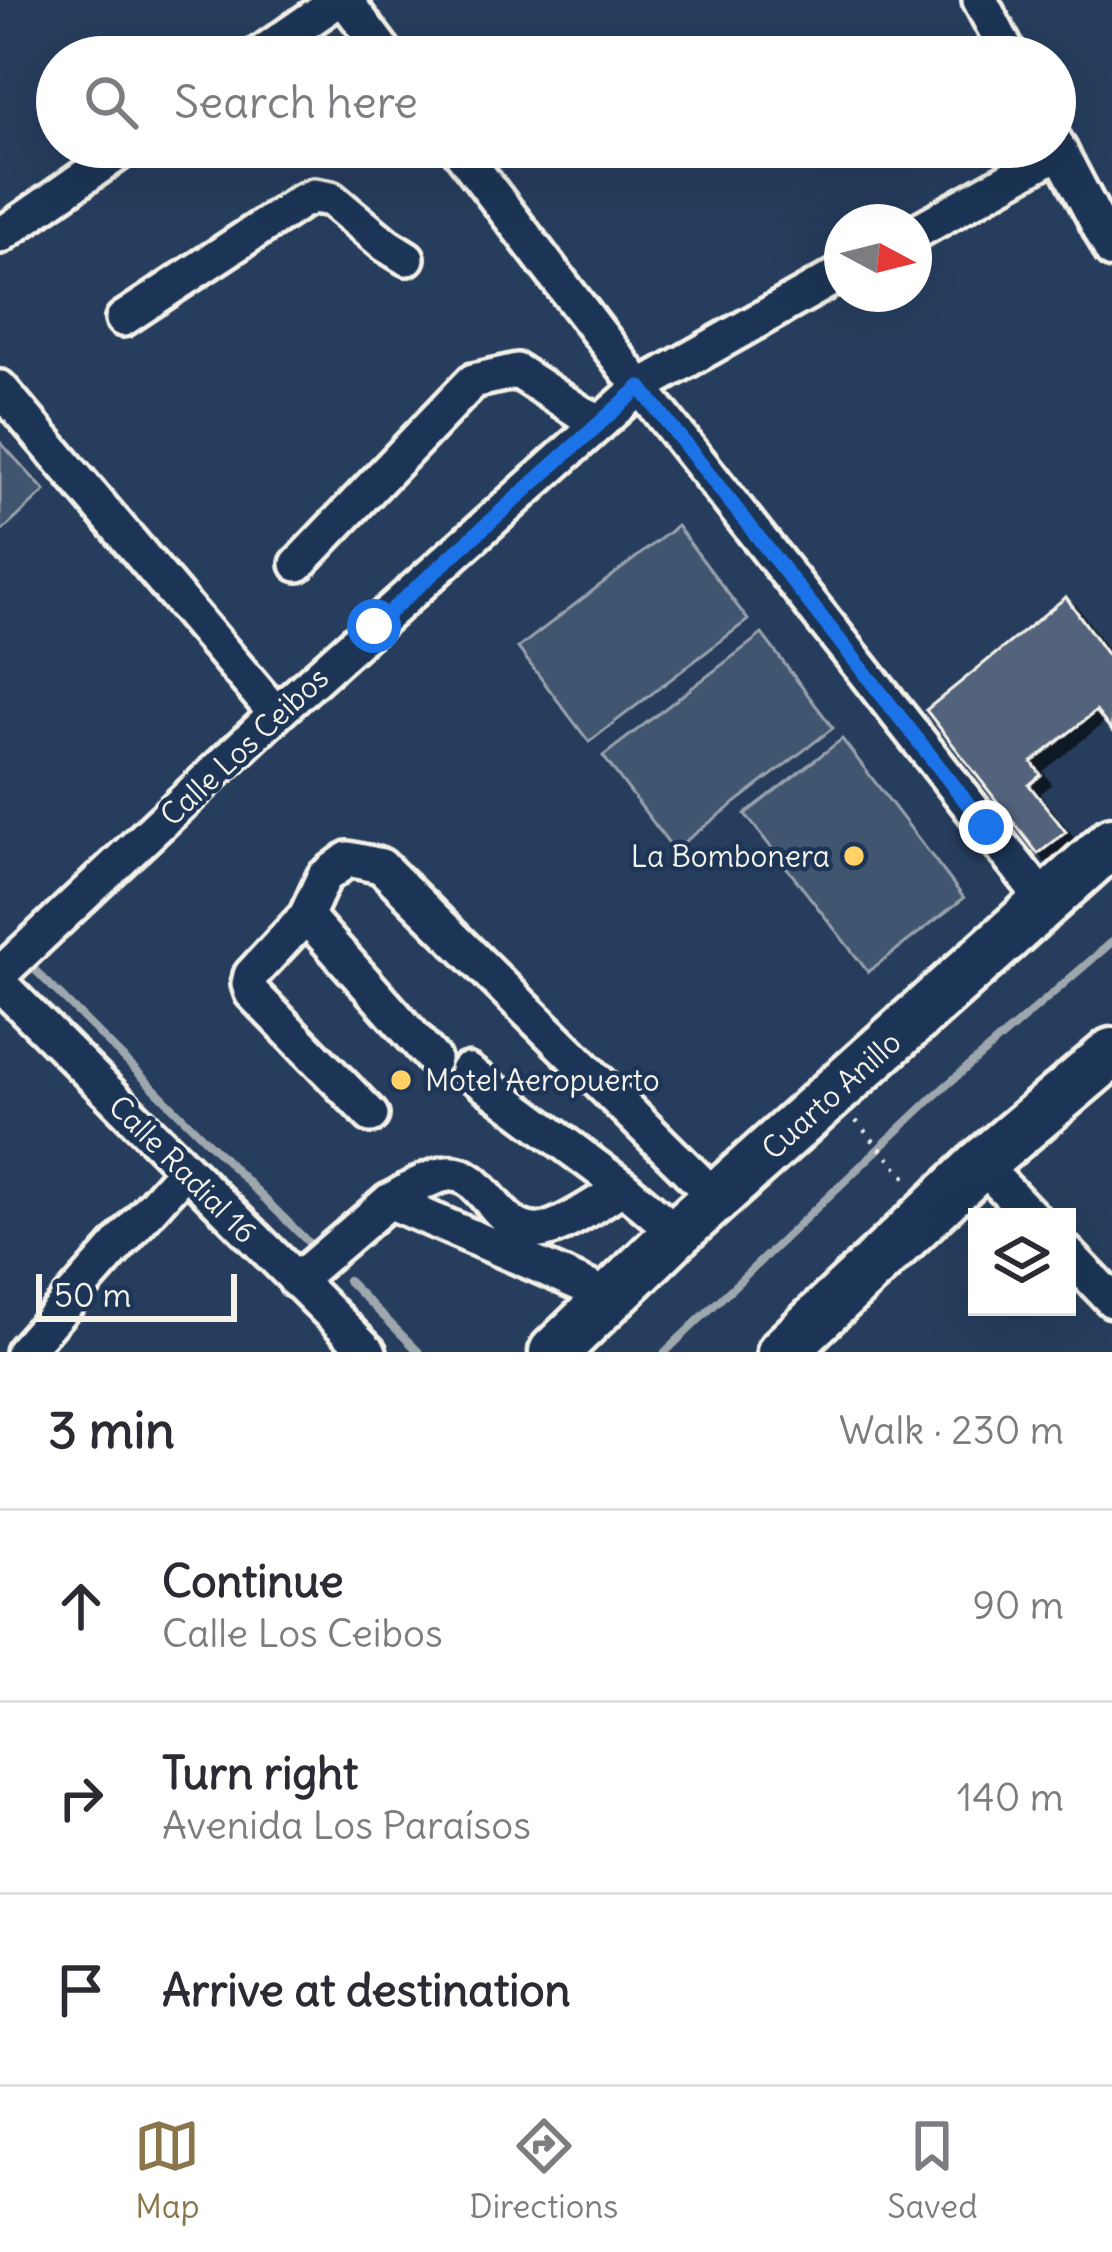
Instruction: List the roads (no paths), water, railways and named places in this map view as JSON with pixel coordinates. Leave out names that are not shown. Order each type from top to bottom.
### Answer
[{"type":"highway","name":"Cuarto Anillo","points":[[554,1352],[677,1233],[1112,842]]},
{"type":"highway","points":[[782,1352],[981,1164],[1112,1053]]},
{"type":"street","points":[[287,36],[341,0],[371,36]]},
{"type":"street","points":[[980,0],[999,36]]},
{"type":"street","points":[[0,236],[97,168]]},
{"type":"street","points":[[473,168],[1044,900]]},
{"type":"street","points":[[932,222],[1022,168]]},
{"type":"street","points":[[1068,168],[1112,251]]},
{"type":"street","points":[[123,319],[314,196],[331,199],[407,258]]},
{"type":"street","name":"Calle Los Ceibos","points":[[0,974],[276,714],[640,387],[824,283]]},
{"type":"street","points":[[298,564],[473,381],[517,371],[602,421]]},
{"type":"street","points":[[0,388],[276,714]]},
{"type":"street","points":[[371,1115],[249,984],[250,975],[306,916],[324,877],[348,859],[381,866],[716,1198]]},
{"type":"street","points":[[306,916],[433,1059]]},
{"type":"street","name":"Calle Radial 16","points":[[0,984],[368,1352]]},
{"type":"street","points":[[467,1071],[677,1233]]},
{"type":"street","points":[[981,1164],[1023,1208]]},
{"type":"street","points":[[22,1352],[184,1171]]},
{"type":"street","points":[[296,1282],[388,1201],[446,1174],[470,1180],[511,1224],[542,1231],[623,1187]]},
{"type":"street","points":[[388,1201],[611,1298]]},
{"type":"street","points":[[1076,1262],[1112,1300]]},
{"type":"waterway","points":[[665,1352],[933,1097],[1112,942]]},
{"type":"waterway","points":[[28,963],[312,1246]]},
{"type":"waterway","points":[[347,1280],[419,1352]]},
{"type":"place","name":"La Bombonera","points":[[854,856]]},
{"type":"place","name":"Motel Aeropuerto","points":[[401,1080]]}]
